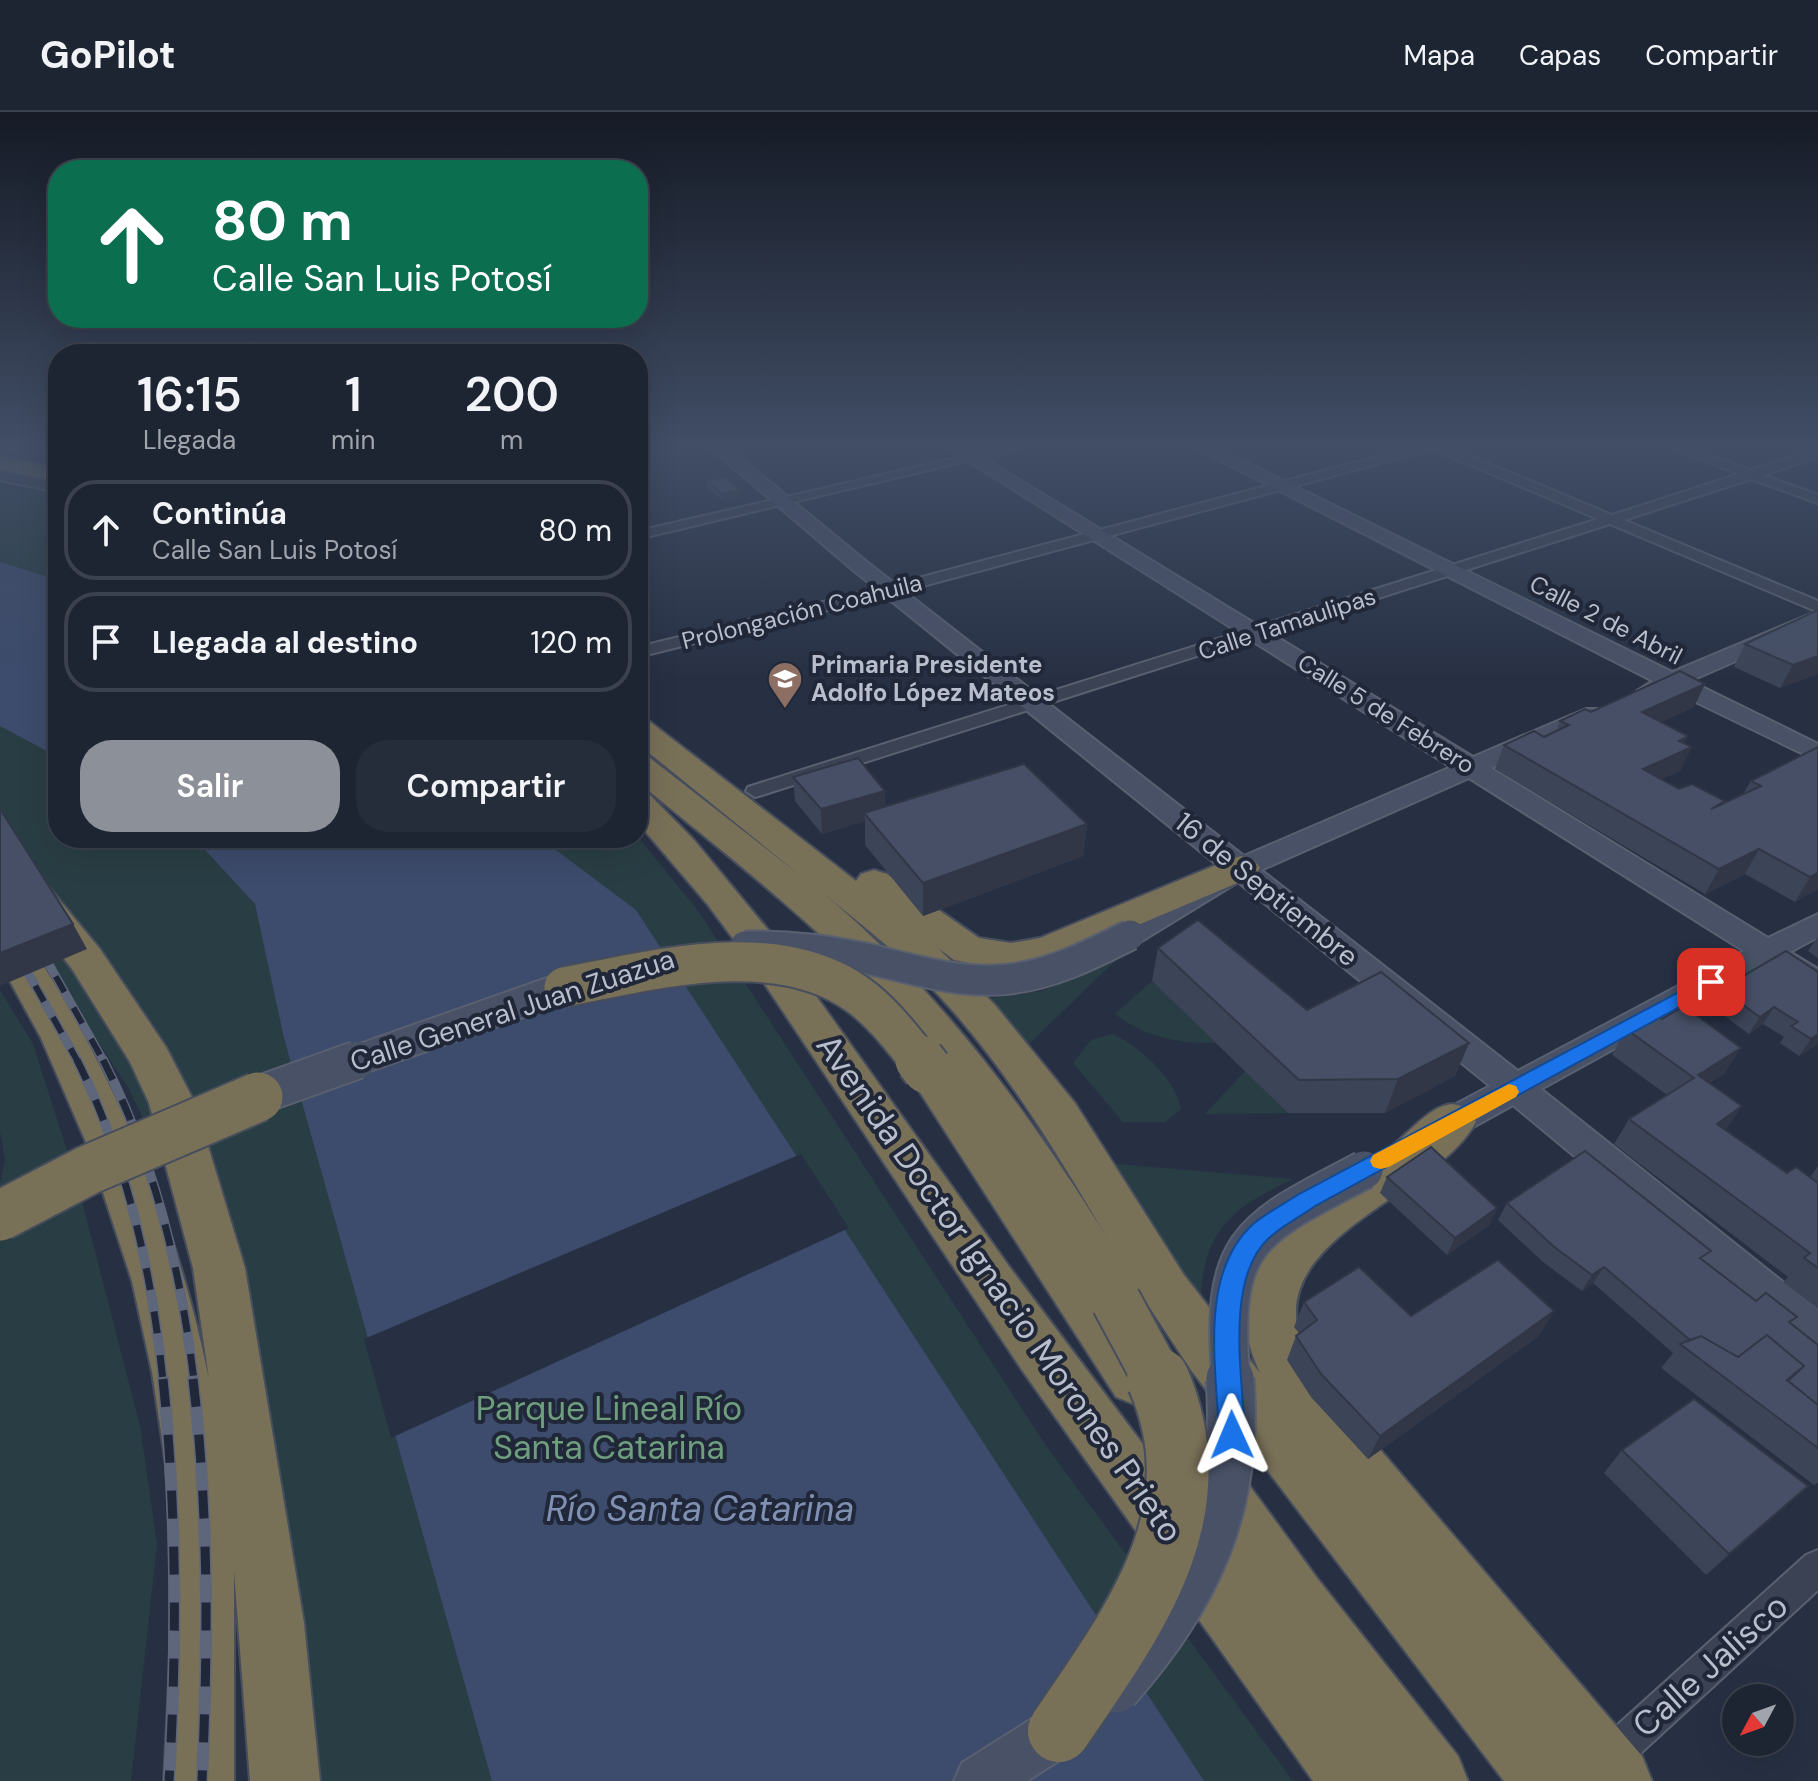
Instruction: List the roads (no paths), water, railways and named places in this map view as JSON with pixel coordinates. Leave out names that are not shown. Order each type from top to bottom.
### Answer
[{"type":"highway","points":[[648,709],[952,941],[978,954],[1011,957],[1048,950],[1241,868]]},
{"type":"highway","points":[[648,736],[872,913],[936,968],[980,1016],[1059,1116],[1166,1291],[1210,1352],[1547,1781]]},
{"type":"highway","points":[[648,773],[795,892],[893,980],[970,1072],[1019,1143],[1071,1222],[1159,1379],[1174,1423],[1178,1469],[1175,1518],[1160,1571],[1143,1604],[1059,1731]]},
{"type":"highway","name":"Avenida Doctor Ignacio Morones Prieto","points":[[648,813],[716,888],[793,992],[1029,1336],[1355,1781]]},
{"type":"highway","points":[[0,852],[86,959],[150,1058],[172,1103],[189,1158],[219,1268],[246,1439],[272,1623],[285,1781]]},
{"type":"highway","points":[[0,934],[36,991],[74,1062],[123,1172],[148,1245],[178,1361],[195,1465],[204,1585],[199,1781]]},
{"type":"highway","points":[[564,987],[713,965],[779,965],[810,971],[836,981],[858,994],[877,1011],[927,1069],[1153,1403],[1295,1600],[1433,1781]]},
{"type":"highway","points":[[0,1216],[88,1170],[258,1097]]},
{"type":"highway","points":[[1453,1122],[1413,1157],[1320,1224],[1296,1248],[1277,1278],[1271,1297],[1274,1335],[1291,1376],[1364,1476],[1610,1772]]},
{"type":"street","points":[[648,533],[685,524]]},
{"type":"street","name":"16 de Septiembre","points":[[811,524],[1818,1334]]},
{"type":"street","name":"Calle 5 de Febrero","points":[[1077,524],[1818,983]]},
{"type":"street","name":"Prolongación Coahuila","points":[[648,650],[892,590],[1141,524]]},
{"type":"street","name":"Calle 2 de Abril","points":[[1357,524],[1818,754]]},
{"type":"street","name":"Calle Tamaulipas","points":[[755,791],[1600,524]]},
{"type":"street","points":[[1621,524],[1818,607]]},
{"type":"street","name":"Calle General Juan Zuazua","points":[[0,1193],[107,1145],[258,1097],[564,987],[651,959],[691,951],[764,945],[833,951],[944,978],[978,981],[1012,979],[1047,972],[1080,960],[1130,935],[1241,868],[1818,617]]},
{"type":"street","points":[[980,1781],[1059,1731],[1114,1691],[1152,1651],[1188,1596],[1213,1542],[1225,1490],[1232,1435],[1228,1329],[1235,1269],[1259,1232],[1280,1216],[1818,924]]},
{"type":"street","name":"Calle Jalisco","points":[[1610,1772],[1818,1567]]},
{"type":"water","points":[[0,562],[48,577],[48,752],[0,726]]},
{"type":"water","name":"Río Santa Catarina","points":[[203,848],[553,848],[636,910],[1204,1781],[492,1781],[284,1038],[255,904]]},
{"type":"railway","points":[[0,923],[78,1061]]},
{"type":"railway","points":[[38,945],[104,1061]]},
{"type":"railway","points":[[78,1061],[110,1136],[134,1216],[152,1299],[163,1381]]},
{"type":"railway","points":[[104,1061],[137,1136],[163,1216],[181,1298],[194,1381]]},
{"type":"railway","points":[[163,1379],[171,1479],[174,1580],[169,1781]]},
{"type":"railway","points":[[193,1379],[202,1479],[206,1580],[202,1781]]},
{"type":"place","name":"Primaria Presidente Adolfo López Mateos","points":[[785,710]]},
{"type":"park label","name":"Parque Lineal Río Santa Catarina","points":[[609,1428]]}]
